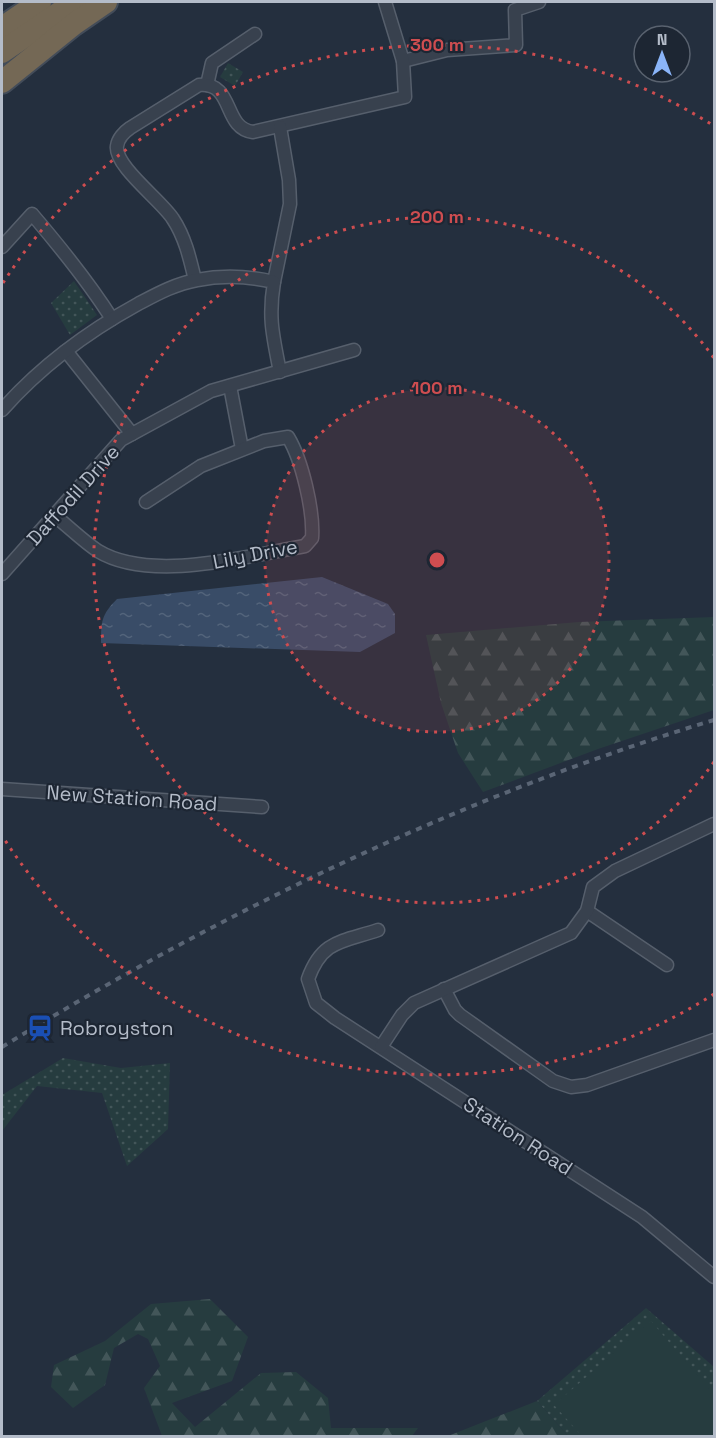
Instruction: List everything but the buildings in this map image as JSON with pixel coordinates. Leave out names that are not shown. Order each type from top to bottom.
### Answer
[{"type":"highway","points":[[2,11],[16,2]]},
{"type":"highway","points":[[2,28],[40,2]]},
{"type":"highway","points":[[2,51],[75,2]]},
{"type":"highway","points":[[2,82],[74,24],[106,2]]},
{"type":"street","points":[[195,280],[188,253],[173,218],[120,161],[117,146],[121,137],[130,128],[199,85],[207,85],[219,91],[237,124],[243,130],[253,132],[405,97],[403,61],[385,2]]},
{"type":"street","points":[[403,61],[447,50],[516,45],[515,10],[539,2]]},
{"type":"street","points":[[207,85],[212,63],[255,34]]},
{"type":"street","points":[[280,127],[289,180],[290,204],[270,307],[270,323],[280,372]]},
{"type":"street","points":[[2,247],[32,214],[63,249],[112,318]]},
{"type":"street","points":[[2,410],[22,387],[66,351],[112,318],[165,289],[195,280],[229,276],[274,282]]},
{"type":"street","name":"Daffodil Drive","points":[[2,574],[121,440],[211,391],[354,350]]},
{"type":"street","points":[[66,351],[132,434]]},
{"type":"street","points":[[230,386],[242,449]]},
{"type":"street","name":"Lily Drive","points":[[55,516],[98,551],[118,560],[137,564],[193,566],[304,546],[312,538],[313,527],[309,498],[294,447],[288,437],[264,441],[201,466],[146,502]]},
{"type":"street","name":"New Station Road","points":[[2,789],[262,807]]},
{"type":"street","points":[[381,1047],[402,1015],[414,1003],[571,933],[587,911],[593,887],[615,872],[714,824]]},
{"type":"street","points":[[587,911],[667,965]]},
{"type":"street","name":"Station Road","points":[[378,930],[331,945],[318,956],[308,979],[316,1003],[335,1018],[642,1217],[714,1277]]},
{"type":"street","points":[[444,989],[460,1015],[553,1081],[571,1087],[587,1085],[714,1040]]},
{"type":"green space","points":[[228,63],[243,72],[235,86],[220,77]]},
{"type":"green space","points":[[74,281],[97,315],[70,335],[51,303]]},
{"type":"green space","points":[[714,617],[714,710],[598,749],[483,792],[458,753],[441,703],[426,635],[579,622]]},
{"type":"green space","points":[[63,1058],[121,1068],[170,1063],[168,1129],[127,1166],[102,1093],[37,1086],[2,1131],[2,1095]]},
{"type":"green space","points":[[210,1299],[248,1337],[232,1381],[172,1403],[195,1427],[261,1373],[296,1372],[328,1398],[331,1428],[418,1428],[412,1436],[162,1436],[144,1388],[160,1366],[148,1339],[138,1334],[114,1348],[105,1385],[73,1408],[51,1387],[54,1365],[105,1341],[151,1304]]},
{"type":"green space","points":[[646,1308],[714,1367],[714,1436],[568,1436],[537,1401]]},
{"type":"green space","points":[[651,1321],[714,1395],[714,1436],[582,1436],[554,1405]]},
{"type":"green space","points":[[537,1401],[568,1436],[448,1436]]},
{"type":"water","points":[[322,577],[388,604],[395,614],[395,633],[360,652],[101,643],[103,619],[117,599]]},
{"type":"railway","points":[[2,1047],[172,949],[259,903],[348,861],[528,784],[620,750],[714,720]]},
{"type":"place","name":"Robroyston","points":[[40,1028]]}]
